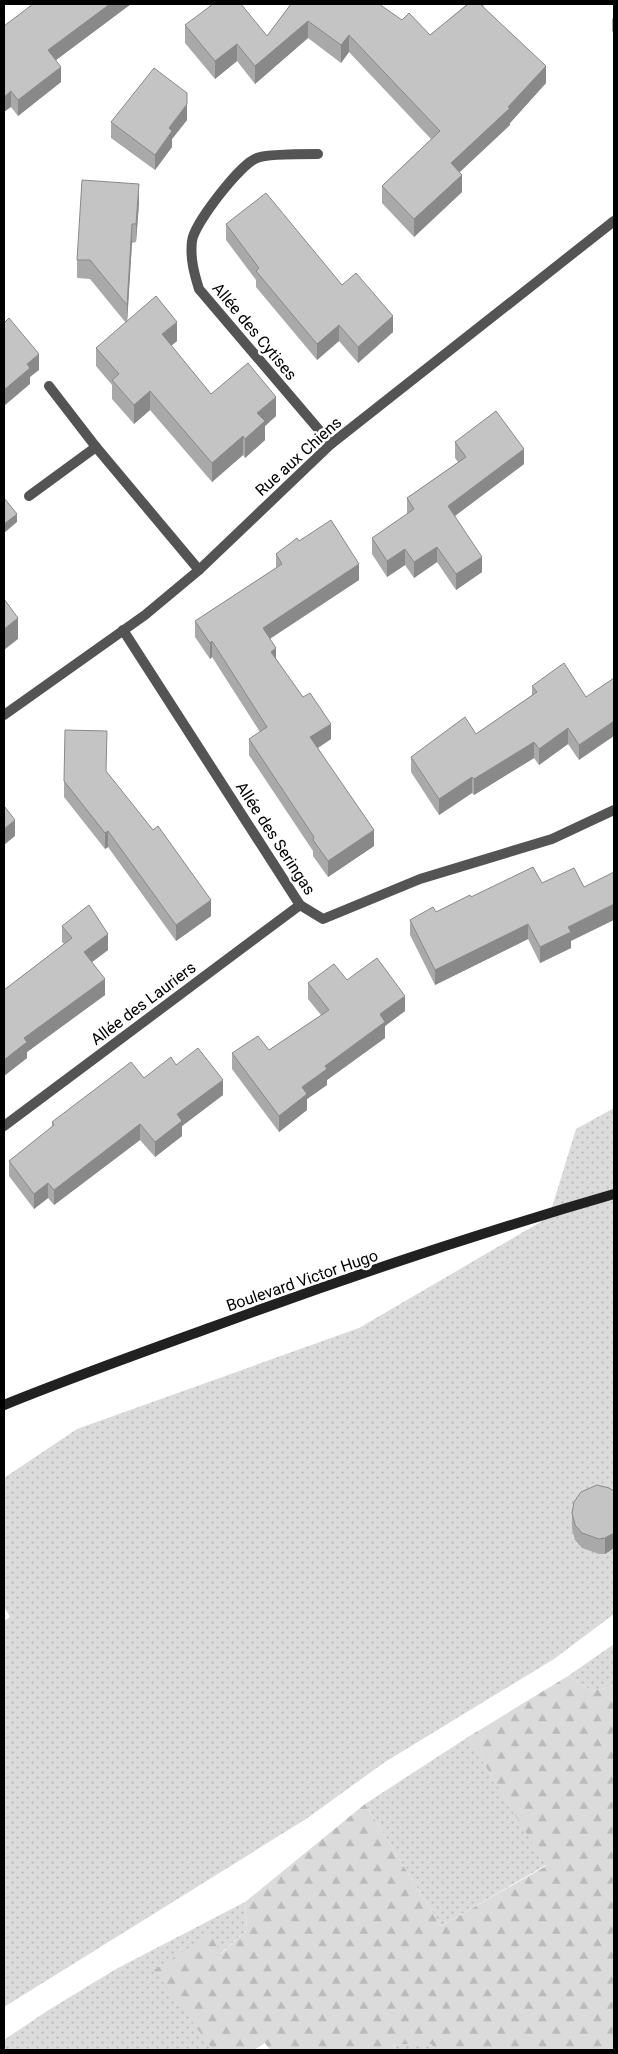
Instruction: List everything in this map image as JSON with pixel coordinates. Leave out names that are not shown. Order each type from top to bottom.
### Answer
[{"type":"main road","name":"Boulevard Victor Hugo","points":[[4,1405],[308,1292],[542,1215],[614,1194]]},
{"type":"street","name":"Allée des Cytises","points":[[318,154],[257,158],[233,178],[201,219],[192,239],[191,265],[200,289],[331,444]]},
{"type":"street","name":"Rue aux Chiens","points":[[4,715],[145,615],[199,570],[331,444],[614,220]]},
{"type":"street","points":[[49,386],[96,447],[199,570]]},
{"type":"street","points":[[29,496],[96,447]]},
{"type":"street","name":"Allée des Seringas","points":[[123,630],[300,905],[323,919],[420,879],[552,839],[614,810]]},
{"type":"street","name":"Allée des Lauriers","points":[[4,1126],[300,905]]},
{"type":"green space","points":[[614,1108],[614,1614],[554,1659],[385,1762],[306,1819],[4,2007],[4,1621],[10,1617],[4,1607],[4,1478],[77,1429],[359,1328],[549,1217],[576,1129]]},
{"type":"green space","points":[[614,1644],[614,1686],[592,1691],[568,1676]]},
{"type":"green space","points":[[568,1676],[592,1691],[614,1686],[614,2050],[436,2050],[431,2044],[395,2044],[388,2050],[270,2050],[265,2043],[254,2050],[213,2050],[154,1970],[211,1934],[221,1954],[247,1930],[245,1902],[365,1804],[441,1926],[546,1866],[468,1737]]},
{"type":"green space","points":[[468,1737],[546,1865],[441,1926],[365,1804]]},
{"type":"green space","points":[[245,1902],[247,1930],[220,1954],[211,1935],[214,2050],[4,2050],[4,2040],[47,2011],[116,1969]]},
{"type":"green space","points":[[395,2044],[431,2044],[436,2050],[388,2050]]},
{"type":"building","points":[[33,4],[110,4],[48,50],[61,67],[18,100],[11,91],[4,97],[4,26]]},
{"type":"building","points":[[213,4],[241,4],[267,36],[291,4],[379,4],[402,20],[409,13],[430,35],[468,4],[480,4],[546,66],[508,107],[510,108],[451,163],[462,175],[414,219],[382,186],[440,131],[349,35],[341,45],[308,21],[255,66],[237,44],[215,61],[185,25]]},
{"type":"building","points":[[154,68],[187,93],[187,104],[169,128],[172,131],[155,155],[111,122]]},
{"type":"building","points":[[82,180],[139,184],[136,224],[132,224],[127,305],[90,260],[77,260]]},
{"type":"building","points":[[266,193],[342,285],[356,273],[393,316],[358,347],[339,325],[317,344],[256,271],[259,268],[226,224]]},
{"type":"building","points":[[156,296],[177,322],[162,334],[211,394],[248,363],[276,397],[257,413],[265,421],[245,439],[243,436],[212,463],[150,391],[134,405],[112,380],[119,374],[96,348]]},
{"type":"building","points":[[9,318],[39,354],[27,364],[30,368],[4,390],[4,323]]},
{"type":"building","points":[[496,411],[524,449],[448,506],[482,557],[456,574],[437,547],[414,562],[405,549],[387,561],[372,538],[414,509],[407,498],[466,457],[455,442]]},
{"type":"building","points":[[4,498],[17,514],[4,524]]},
{"type":"building","points":[[331,520],[359,564],[263,628],[276,648],[271,652],[303,697],[310,693],[331,724],[310,737],[374,830],[328,861],[249,739],[267,727],[212,641],[210,643],[195,621],[282,564],[276,554],[297,538],[299,541]]},
{"type":"building","points":[[4,599],[18,618],[4,629]]},
{"type":"building","points":[[564,663],[586,697],[614,678],[614,721],[579,745],[568,728],[539,749],[534,742],[474,779],[472,777],[439,799],[411,757],[465,717],[476,734],[537,692],[532,686]]},
{"type":"building","points":[[65,730],[107,731],[106,771],[153,830],[158,826],[211,900],[176,925],[108,831],[105,833],[64,781]]},
{"type":"building","points":[[4,806],[15,820],[4,829]]},
{"type":"building","points":[[533,867],[542,883],[574,868],[584,887],[614,872],[614,904],[568,927],[571,932],[540,947],[528,924],[435,970],[410,920],[433,907],[436,912],[470,895],[471,897]]},
{"type":"building","points":[[89,905],[108,934],[84,952],[105,979],[24,1038],[27,1042],[4,1060],[4,990],[72,938],[62,926]]},
{"type":"building","points":[[377,958],[405,996],[380,1014],[385,1022],[325,1066],[327,1069],[302,1087],[307,1094],[279,1116],[232,1053],[258,1036],[269,1050],[329,1010],[308,983],[334,964],[347,980]]},
{"type":"building","points":[[198,1048],[223,1080],[177,1114],[182,1121],[155,1142],[140,1124],[54,1190],[48,1183],[34,1194],[9,1161],[54,1125],[52,1122],[131,1062],[144,1078],[171,1057],[176,1065]]},
{"type":"building","points":[[597,1485],[614,1491],[614,1533],[599,1539],[582,1533],[575,1525],[572,1513],[574,1502],[581,1492]]}]
